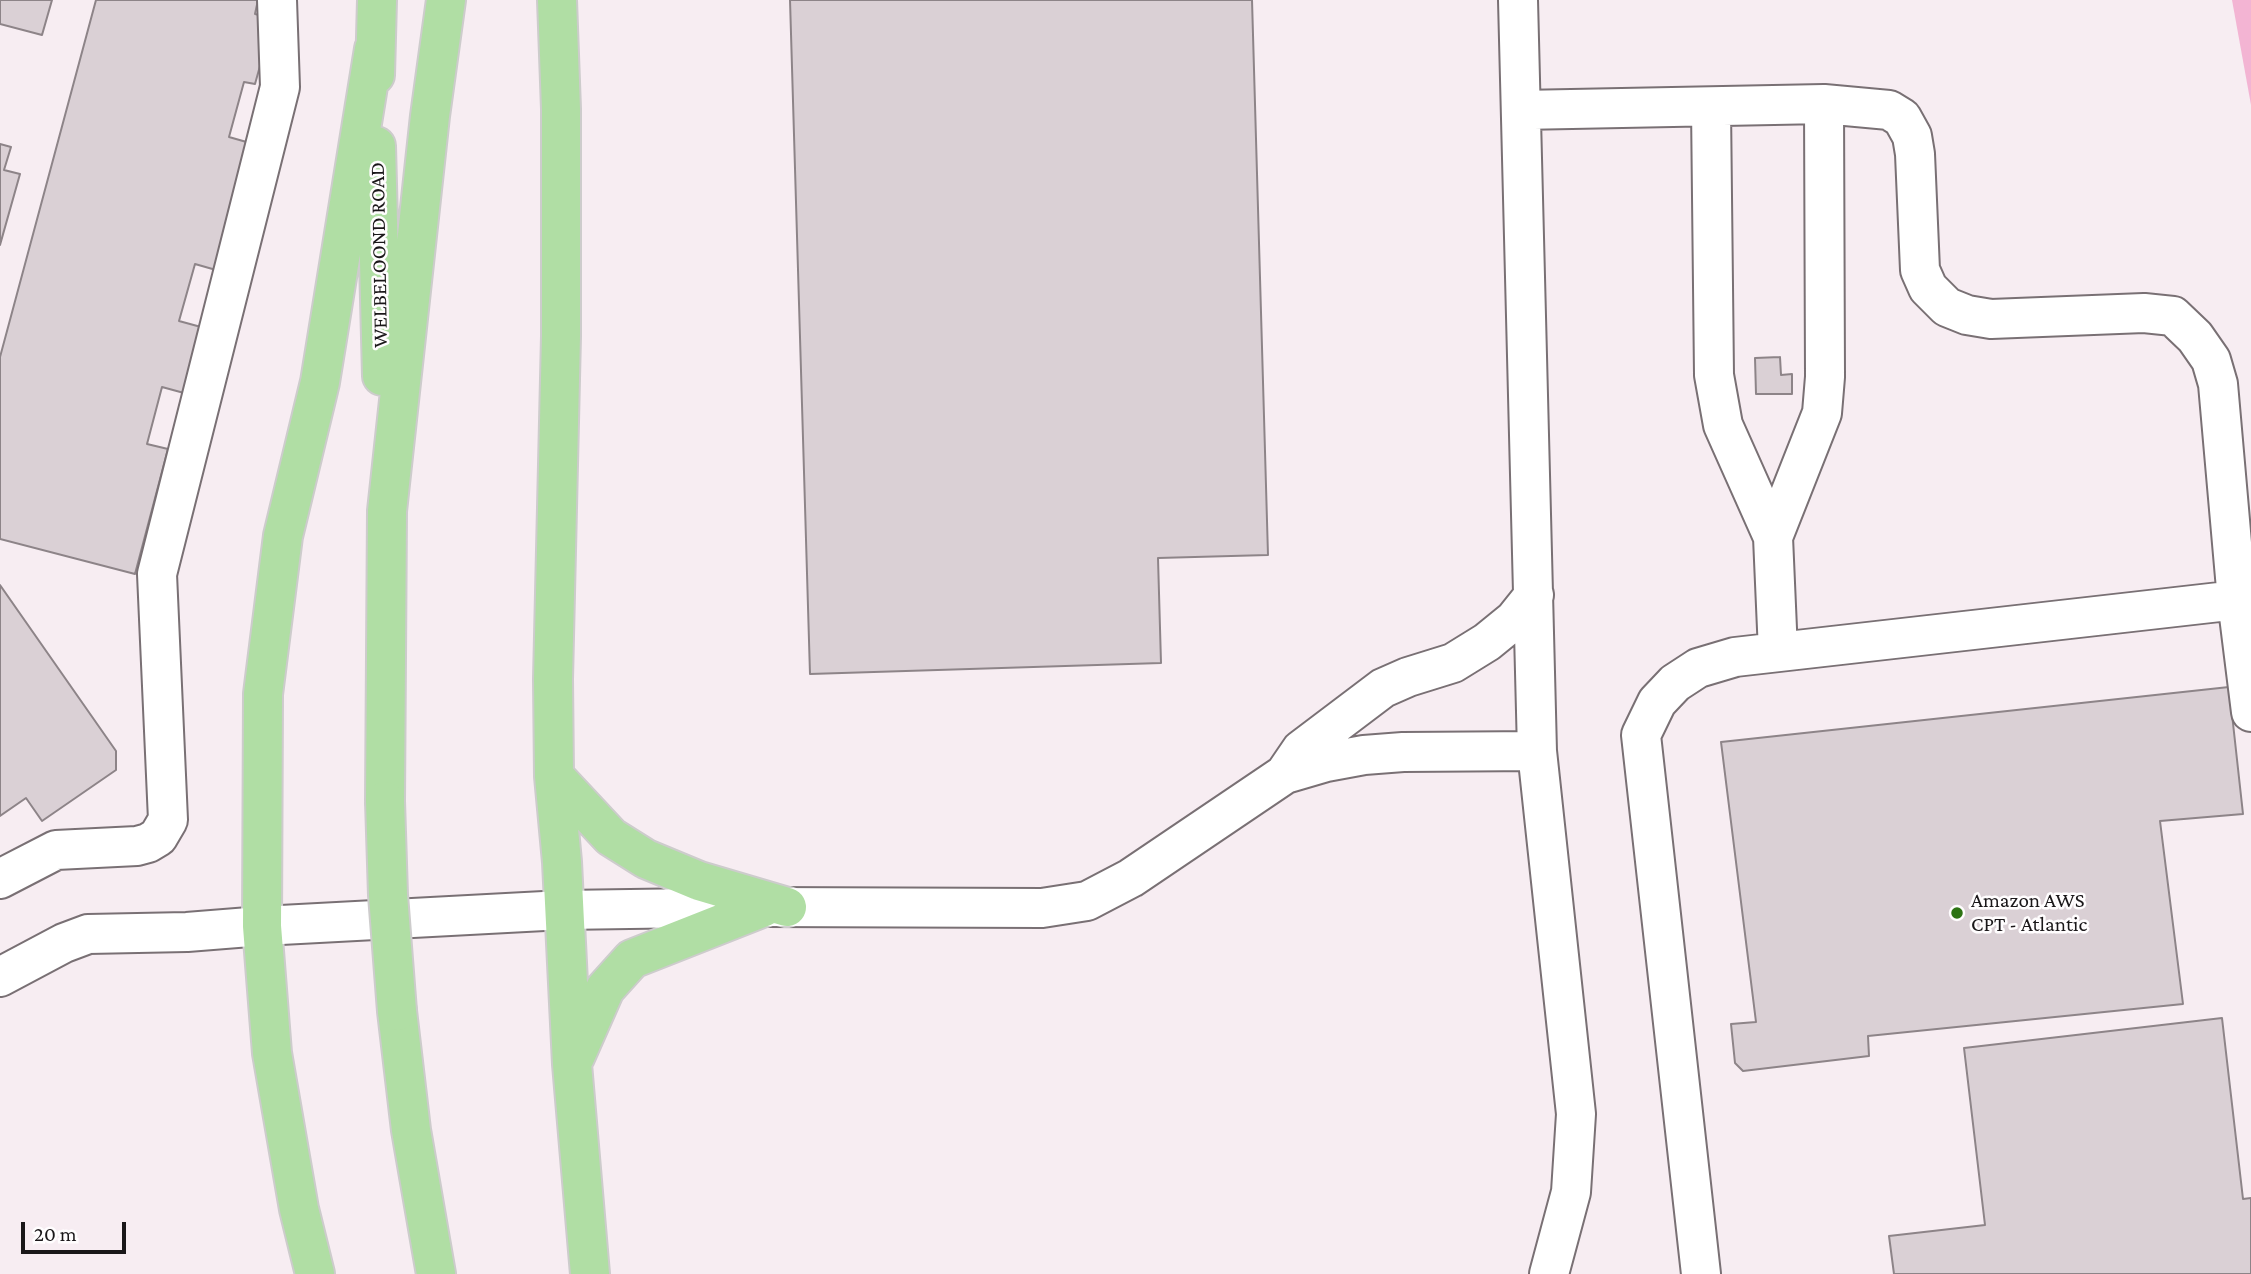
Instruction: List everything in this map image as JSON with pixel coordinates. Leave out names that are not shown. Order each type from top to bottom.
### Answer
[{"type":"main road","name":"WELBELOOND ROAD","points":[[377,0],[374,49],[387,511]]},
{"type":"main road","points":[[436,1274],[411,1130],[397,1011],[388,895],[385,801],[387,511],[446,0]]},
{"type":"main road","points":[[557,0],[561,109],[561,336],[554,627],[554,776],[562,862],[572,1064],[590,1274]]},
{"type":"main road","points":[[315,1274],[299,1209],[272,1053],[262,926],[263,694],[283,536],[320,382],[374,49]]},
{"type":"main road","points":[[554,776],[611,838],[646,859],[699,881],[775,906]]},
{"type":"main road","points":[[572,1064],[605,989],[632,959],[775,906]]},
{"type":"street","points":[[0,878],[56,850],[137,846],[148,843],[158,837],[168,820],[157,574],[279,87],[276,0]]},
{"type":"street","points":[[1518,0],[1536,751],[1577,1114],[1571,1192],[1549,1274]]},
{"type":"street","points":[[1521,110],[1824,104],[1889,110],[1902,118],[1912,136],[1920,270],[1928,288],[1947,307],[1967,315],[1991,319],[2144,313],[2173,316],[2195,337],[2211,360],[2218,384],[2237,600],[2251,712]]},
{"type":"street","points":[[1773,537],[1822,413],[1825,377],[1824,104]]},
{"type":"street","points":[[1711,107],[1714,375],[1723,425],[1773,537],[1778,652]]},
{"type":"street","points":[[1285,774],[1301,750],[1383,688],[1453,663],[1487,642],[1514,620],[1534,595]]},
{"type":"street","points":[[1701,1274],[1641,735],[1657,702],[1675,683],[1698,668],[1735,657],[2237,600]]},
{"type":"street","points":[[0,977],[64,943],[88,934],[187,932],[563,910],[775,906],[1042,908],[1087,901],[1131,878],[1285,774],[1364,755],[1536,751]]},
{"type":"shaded area","points":[[2232,0],[2251,0],[2251,105]]},
{"type":"building","points":[[0,0],[52,0],[42,35],[0,24]]},
{"type":"building","points":[[96,0],[258,0],[255,14],[263,16],[265,48],[255,84],[244,82],[229,137],[250,143],[216,270],[195,264],[179,321],[201,327],[184,393],[162,387],[147,444],[168,449],[135,574],[0,539],[0,357]]},
{"type":"building","points":[[790,0],[1252,0],[1268,555],[1158,558],[1161,663],[810,674]]},
{"type":"building","points":[[0,144],[11,147],[4,170],[20,174],[0,245]]},
{"type":"building","points":[[1780,357],[1781,375],[1792,374],[1792,394],[1756,394],[1755,358]]},
{"type":"building","points":[[0,585],[116,751],[116,770],[42,821],[26,798],[0,816]]},
{"type":"building","name":"Amazon AWS CPT - Atlantic","points":[[2229,687],[2243,814],[2160,821],[2183,1004],[1868,1036],[1869,1056],[1743,1071],[1735,1063],[1731,1024],[1756,1022],[1721,742]]},
{"type":"building","points":[[2222,1018],[2243,1199],[2251,1198],[2251,1274],[1894,1274],[1889,1236],[1985,1225],[1964,1048]]},
{"type":"place","name":"Amazon AWS CPT - Atlantic","points":[[1957,913]]}]
